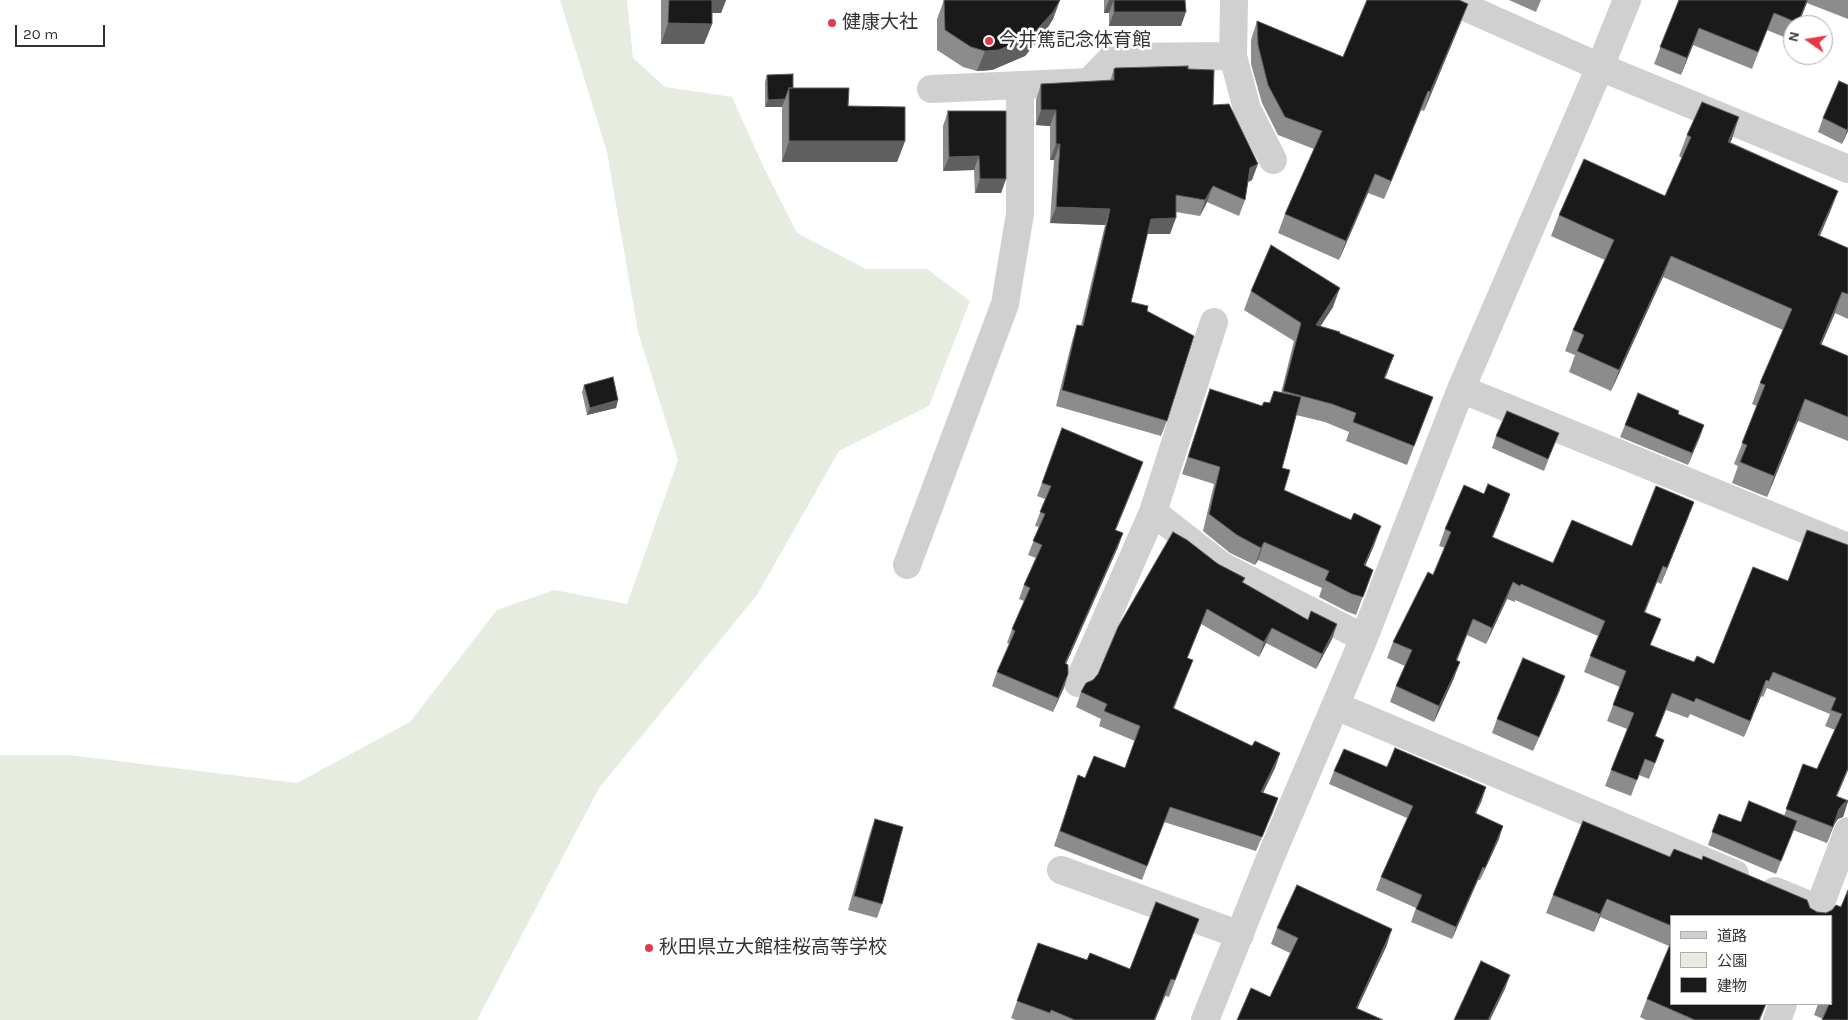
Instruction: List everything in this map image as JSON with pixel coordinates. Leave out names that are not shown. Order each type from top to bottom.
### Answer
[{"type":"street","points":[[1234,0],[1233,56],[1248,109],[1273,160]]},
{"type":"street","points":[[1450,0],[1600,67],[1848,169]]},
{"type":"street","points":[[1205,1020],[1364,638],[1461,389],[1600,67],[1626,0]]},
{"type":"street","points":[[930,89],[1089,82],[1113,57],[1233,56]]},
{"type":"street","points":[[906,565],[1005,304],[1020,214],[1020,85]]},
{"type":"street","points":[[1078,683],[1153,512],[1214,322]]},
{"type":"street","points":[[1461,389],[1848,547]]},
{"type":"street","points":[[1153,512],[1222,566],[1364,638]]},
{"type":"street","points":[[1336,706],[1818,913],[1848,831]]},
{"type":"street","points":[[1062,870],[1240,935]]},
{"type":"street","points":[[1777,1020],[1783,1005]]},
{"type":"green space","points":[[560,0],[627,0],[633,58],[665,87],[732,97],[763,166],[797,233],[866,269],[927,269],[970,301],[929,406],[839,451],[757,595],[599,788],[477,1020],[0,1020],[0,755],[69,755],[297,783],[410,722],[497,610],[554,590],[627,604],[678,460],[638,332],[607,152]]},
{"type":"building","points":[[669,0],[712,0],[712,24],[668,23]]},
{"type":"building","name":"今井篤記念体育館","points":[[944,0],[1060,0],[1053,12],[1032,35],[999,50],[985,51],[971,47],[945,30]]},
{"type":"building","points":[[1114,0],[1185,0],[1186,12],[1114,12]]},
{"type":"building","points":[[1367,0],[1459,0],[1468,4],[1430,92],[1428,91],[1391,181],[1375,174],[1346,241],[1285,214],[1322,131],[1285,117],[1268,85],[1258,45],[1257,21],[1343,57]]},
{"type":"building","points":[[1679,0],[1807,0],[1801,15],[1783,15],[1783,17],[1774,13],[1758,52],[1699,28],[1687,58],[1660,47]]},
{"type":"building","points":[[1188,66],[1188,69],[1214,70],[1213,105],[1229,104],[1258,164],[1250,168],[1245,200],[1213,186],[1205,200],[1176,195],[1176,218],[1151,219],[1131,302],[1148,306],[1147,311],[1194,336],[1167,421],[1062,390],[1077,325],[1083,326],[1110,209],[1056,207],[1060,144],[1056,144],[1056,110],[1041,110],[1041,84],[1114,80],[1115,68]]},
{"type":"building","points":[[793,74],[793,88],[789,88],[785,99],[768,100],[767,75]]},
{"type":"building","points":[[1839,81],[1848,85],[1847,130],[1823,118]]},
{"type":"building","points":[[789,88],[849,88],[848,106],[905,107],[905,141],[789,141]]},
{"type":"building","points":[[1702,102],[1739,117],[1728,142],[1838,191],[1818,235],[1848,248],[1848,294],[1842,292],[1820,344],[1848,356],[1848,417],[1805,399],[1774,476],[1740,462],[1747,445],[1742,443],[1765,385],[1760,383],[1792,309],[1671,256],[1619,370],[1577,351],[1584,335],[1573,330],[1614,240],[1559,215],[1584,159],[1665,196],[1691,137],[1687,135]]},
{"type":"building","points":[[948,111],[1006,111],[1006,179],[980,179],[979,156],[949,157]]},
{"type":"building","points":[[1271,245],[1340,288],[1316,325],[1340,332],[1394,355],[1384,378],[1433,397],[1414,446],[1353,422],[1356,413],[1332,404],[1283,391],[1301,323],[1251,291]]},
{"type":"building","points":[[613,377],[618,400],[590,408],[584,385]]},
{"type":"building","points":[[1210,389],[1262,406],[1264,402],[1270,403],[1274,391],[1301,397],[1282,468],[1290,470],[1284,490],[1351,520],[1354,513],[1381,526],[1364,565],[1373,570],[1363,597],[1352,594],[1325,580],[1329,571],[1264,542],[1261,548],[1237,535],[1209,514],[1220,467],[1188,457]]},
{"type":"building","points":[[1638,393],[1679,411],[1678,414],[1704,425],[1692,453],[1625,425]]},
{"type":"building","points":[[1507,411],[1559,433],[1548,459],[1496,436]]},
{"type":"building","points":[[1062,428],[1143,462],[1115,530],[1123,533],[1065,663],[1068,665],[1068,674],[1058,698],[997,672],[1015,631],[1012,629],[1030,588],[1024,585],[1042,545],[1033,541],[1045,514],[1040,512],[1051,486],[1042,483]]},
{"type":"building","points":[[1488,484],[1510,494],[1492,537],[1553,563],[1572,520],[1632,546],[1656,486],[1694,502],[1667,568],[1663,566],[1644,612],[1661,619],[1650,645],[1694,662],[1697,656],[1714,664],[1753,567],[1788,581],[1807,530],[1848,545],[1848,768],[1836,796],[1848,801],[1839,809],[1833,827],[1786,809],[1803,764],[1817,769],[1842,714],[1831,710],[1836,698],[1773,672],[1769,681],[1766,680],[1750,721],[1696,698],[1694,702],[1672,693],[1655,736],[1664,740],[1655,763],[1645,759],[1637,780],[1611,770],[1634,713],[1613,705],[1626,671],[1590,656],[1605,621],[1521,584],[1520,586],[1513,582],[1492,628],[1473,619],[1456,660],[1460,662],[1439,706],[1396,686],[1412,650],[1393,642],[1428,572],[1433,575],[1451,532],[1445,529],[1464,485],[1484,494]]},
{"type":"building","points":[[1173,532],[1187,540],[1218,564],[1245,578],[1242,582],[1308,620],[1311,611],[1337,624],[1322,654],[1272,628],[1264,642],[1207,609],[1187,658],[1193,660],[1173,708],[1252,746],[1255,741],[1280,753],[1261,792],[1278,798],[1262,837],[1170,807],[1147,866],[1060,831],[1078,775],[1085,778],[1094,756],[1125,768],[1140,726],[1104,711],[1107,704],[1081,692],[1086,683],[1093,680],[1098,674],[1118,627]]},
{"type":"building","points":[[1523,658],[1565,676],[1539,737],[1497,719]]},
{"type":"building","points":[[1395,748],[1486,787],[1475,813],[1503,826],[1456,927],[1416,909],[1422,895],[1381,877],[1413,806],[1334,771],[1344,749],[1387,767]]},
{"type":"building","points":[[1749,801],[1797,821],[1781,861],[1712,832],[1719,814],[1741,822]]},
{"type":"building","points":[[875,819],[903,827],[882,904],[854,896]]},
{"type":"building","points":[[1583,821],[1670,857],[1674,849],[1702,860],[1703,856],[1807,900],[1810,908],[1817,912],[1826,913],[1836,905],[1841,907],[1848,890],[1848,1020],[1822,1020],[1829,1005],[1833,1005],[1833,915],[1670,915],[1670,925],[1607,899],[1600,914],[1553,895]]},
{"type":"building","points":[[1297,885],[1392,929],[1356,1008],[1383,1020],[1237,1020],[1251,988],[1270,997],[1298,938],[1277,928]]},
{"type":"building","points":[[1156,902],[1199,919],[1175,980],[1171,979],[1154,1020],[1075,1020],[1051,1010],[1050,1013],[1017,1001],[1038,943],[1087,960],[1090,953],[1130,969]]},
{"type":"building","points":[[1670,945],[1670,1005],[1766,1005],[1759,1020],[1695,1020],[1647,999]]},
{"type":"building","points":[[1481,961],[1510,975],[1488,1020],[1454,1020]]},
{"type":"place","name":"健康大社","points":[[832,23]]},
{"type":"place","name":"今井篤記念体育館","points":[[989,41]]},
{"type":"place","name":"秋田県立大館桂桜高等学校","points":[[649,948]]}]
